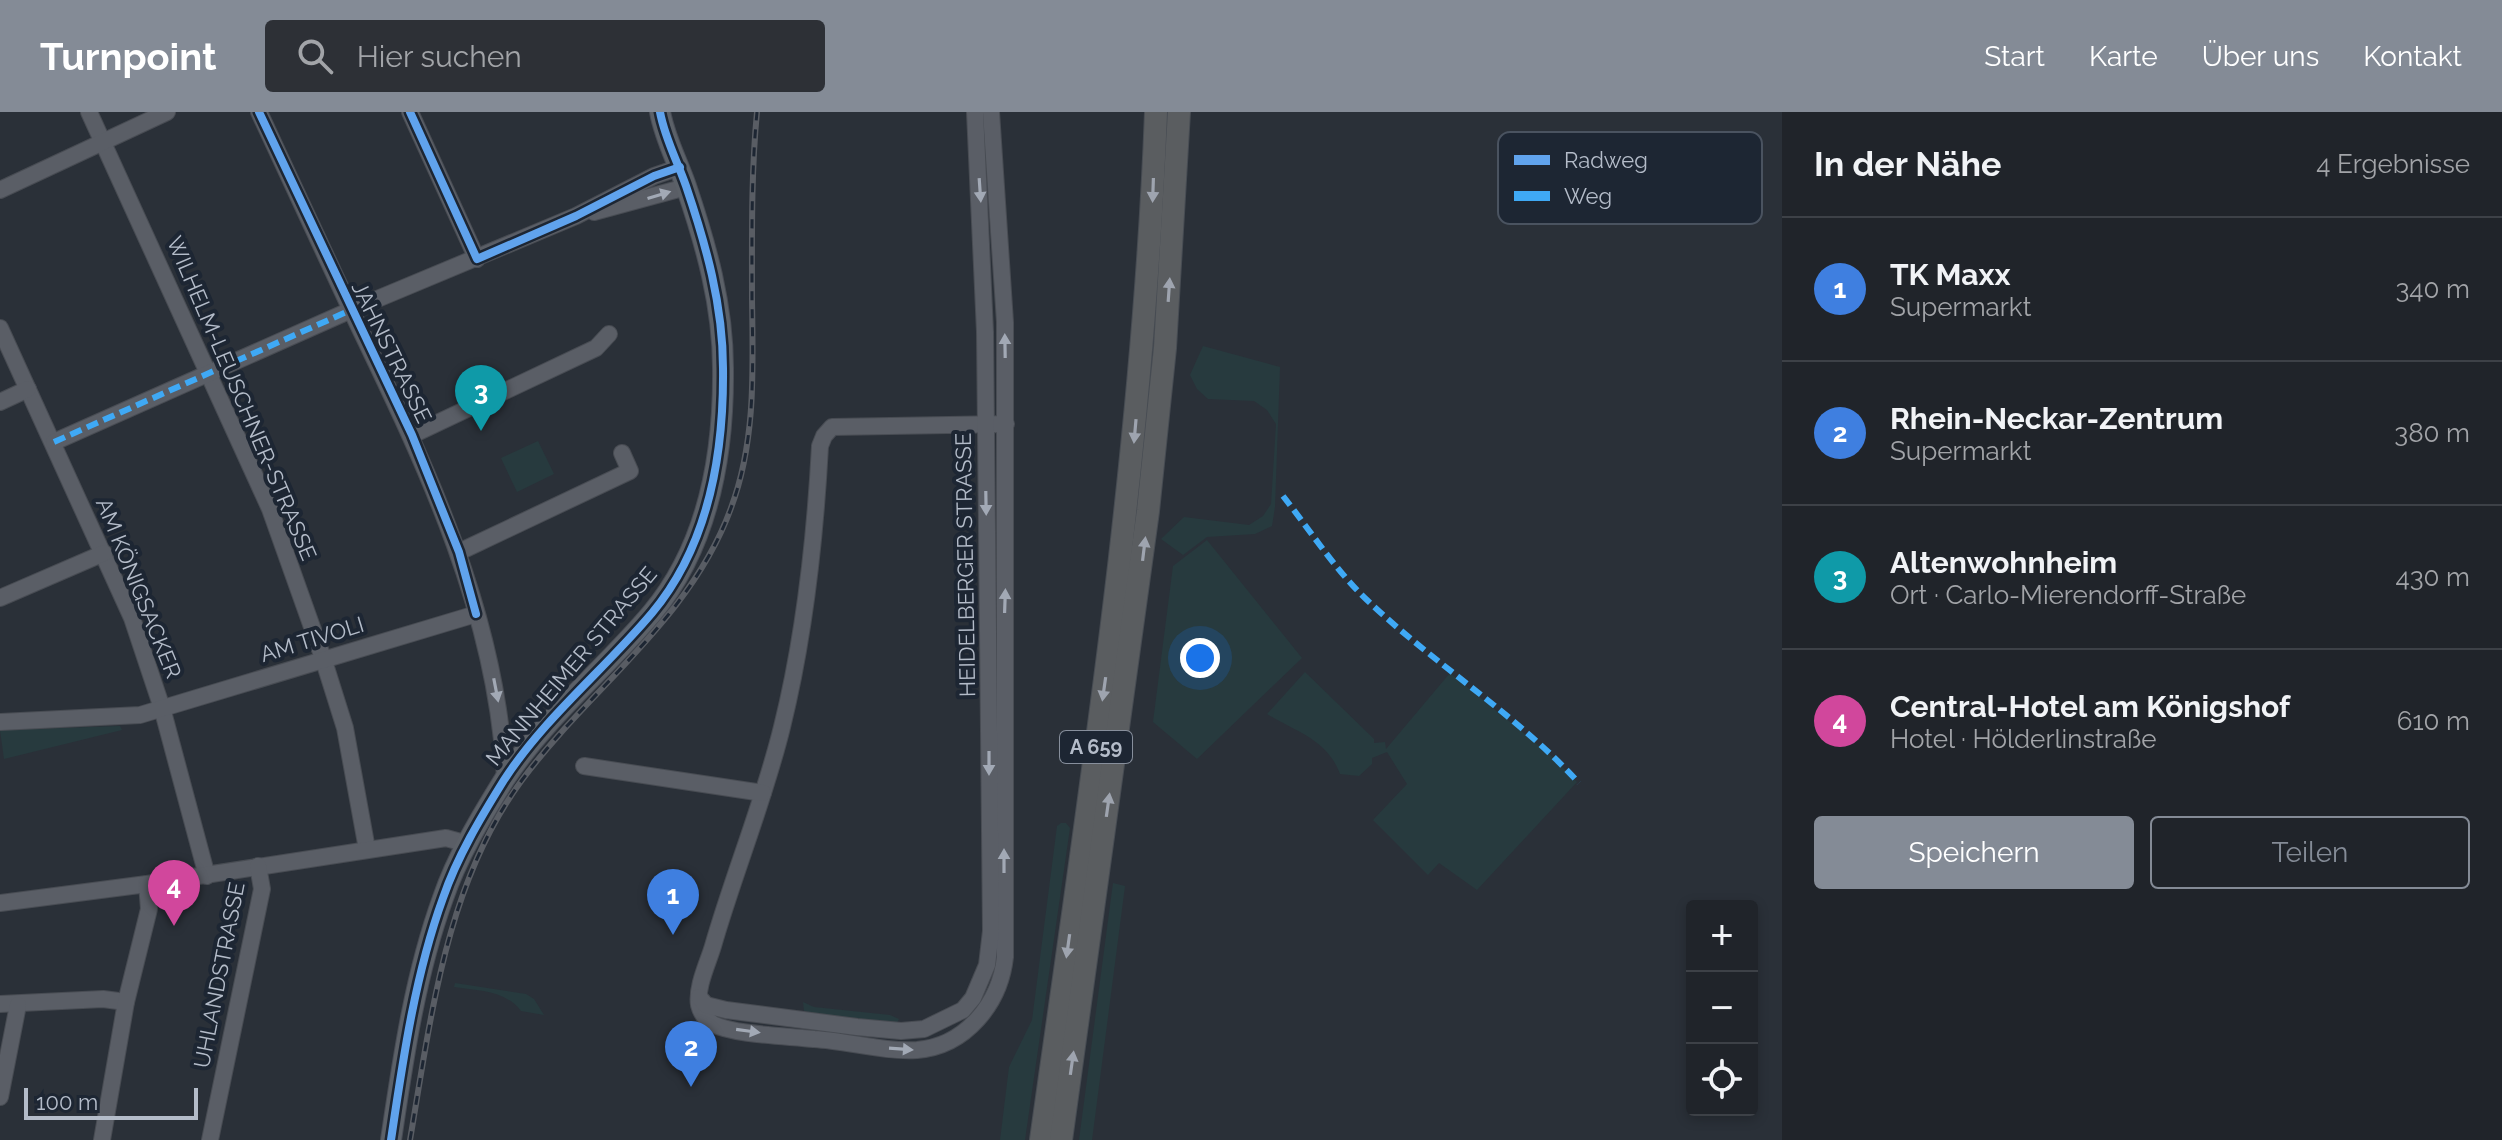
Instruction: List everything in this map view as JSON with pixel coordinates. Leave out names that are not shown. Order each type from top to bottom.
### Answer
[{"type":"highway","name":"A 659","points":[[1041,1140],[1129,491],[1142,353],[1156,112]]},
{"type":"highway","name":"A 659","points":[[1061,1140],[1148,511],[1165,348],[1179,112]]},
{"type":"main road","name":"MANNHEIMER STRASSE","points":[[391,1140],[400,1075],[424,963],[443,897],[468,844],[505,780],[552,720],[652,612],[684,564],[706,511],[718,450],[723,368],[716,289],[678,151],[663,112]]},
{"type":"street","name":"WILHELM-LEUSCHNER-STRASSE","points":[[89,112],[270,509],[345,728],[367,849]]},
{"type":"street","points":[[0,190],[167,112]]},
{"type":"street","name":"JAHNSTRASSE","points":[[259,112],[412,435],[459,552],[498,696],[505,780]]},
{"type":"street","points":[[410,112],[477,259]]},
{"type":"street","name":"HEIDELBERGER STRASSE","points":[[699,997],[714,1009],[901,1031],[924,1029],[963,1010],[981,983],[987,965],[991,931],[985,425],[981,209],[975,112]]},
{"type":"street","name":"HEIDELBERGER STRASSE","points":[[699,997],[702,1014],[723,1028],[914,1050],[944,1043],[961,1033],[983,1014],[996,994],[1005,957],[1003,641],[1006,424],[1005,322],[991,112]]},
{"type":"street","points":[[54,442],[351,310],[576,216],[654,176],[683,177]]},
{"type":"street","name":"AM KÖNIGSACKER","points":[[0,328],[132,618],[162,708],[207,876]]},
{"type":"street","points":[[412,435],[596,348],[609,334]]},
{"type":"street","points":[[0,402],[28,389]]},
{"type":"street","points":[[699,997],[725,904],[763,793],[799,651],[813,558],[820,446],[824,436],[832,427],[1006,424]]},
{"type":"street","points":[[459,552],[630,471],[622,453]]},
{"type":"street","points":[[0,598],[104,553]]},
{"type":"street","name":"AM TIVOLI","points":[[0,722],[140,715],[476,614]]},
{"type":"street","points":[[584,766],[763,793]]},
{"type":"street","points":[[0,903],[207,876],[446,838],[468,844]]},
{"type":"street","name":"UHLANDSTRASSE","points":[[210,1140],[262,889],[258,866]]},
{"type":"street","points":[[102,1140],[126,1002],[149,909],[147,884]]},
{"type":"street","points":[[0,1004],[103,999],[126,1002]]},
{"type":"street","points":[[0,1097],[18,1005]]},
{"type":"green space","points":[[1203,346],[1280,367],[1275,507],[1272,526],[1255,534],[1207,537],[1183,555],[1161,539],[1184,517],[1249,525],[1263,516],[1271,504],[1276,424],[1267,410],[1254,401],[1208,399],[1197,389],[1190,375]]},
{"type":"green space","points":[[538,441],[554,474],[517,492],[501,458]]},
{"type":"green space","points":[[1207,540],[1302,658],[1197,759],[1153,722],[1173,566]]},
{"type":"green space","points":[[1305,672],[1374,739],[1374,743],[1385,742],[1386,749],[1450,673],[1554,758],[1577,782],[1477,890],[1439,863],[1428,875],[1373,820],[1407,784],[1387,752],[1372,758],[1372,764],[1359,776],[1340,774],[1319,744],[1267,714]]},
{"type":"green space","points":[[120,726],[122,730],[4,759],[0,730]]},
{"type":"green space","points":[[1066,823],[1070,828],[1025,1140],[1000,1140],[1009,1067],[1032,1020],[1057,826]]},
{"type":"green space","points":[[1113,883],[1125,886],[1092,1140],[1079,1140]]},
{"type":"green space","points":[[455,983],[526,994],[534,999],[544,1015],[521,1011],[499,995],[454,987]]},
{"type":"green space","points":[[803,1002],[814,1007],[890,1015],[899,1019],[897,1023],[816,1014],[804,1011]]},
{"type":"railway","points":[[410,1140],[445,952],[475,862],[496,820],[549,746],[665,619],[713,548],[731,508],[745,457],[751,405],[752,206],[757,112]]},
{"type":"marked path","points":[[54,442],[351,310]]},
{"type":"marked path","points":[[1283,496],[1334,563],[1367,600],[1529,734],[1579,783]]},
{"type":"cycle path","points":[[259,112],[412,435],[459,552],[476,614]]},
{"type":"cycle path","points":[[410,112],[477,259],[576,216],[654,176],[680,167]]},
{"type":"cycle path","points":[[391,1140],[417,987],[433,927],[462,852],[520,757],[634,634],[671,587],[687,559],[709,498],[716,466],[723,400],[720,321],[700,230],[660,112]]},
{"type":"place","name":"Altenwohnheim","points":[[481,431]]},
{"type":"place","name":"Central-Hotel am Königshof","points":[[174,926]]},
{"type":"place","name":"TK Maxx","points":[[673,935]]},
{"type":"place","name":"Rhein-Neckar-Zentrum","points":[[691,1087]]}]
